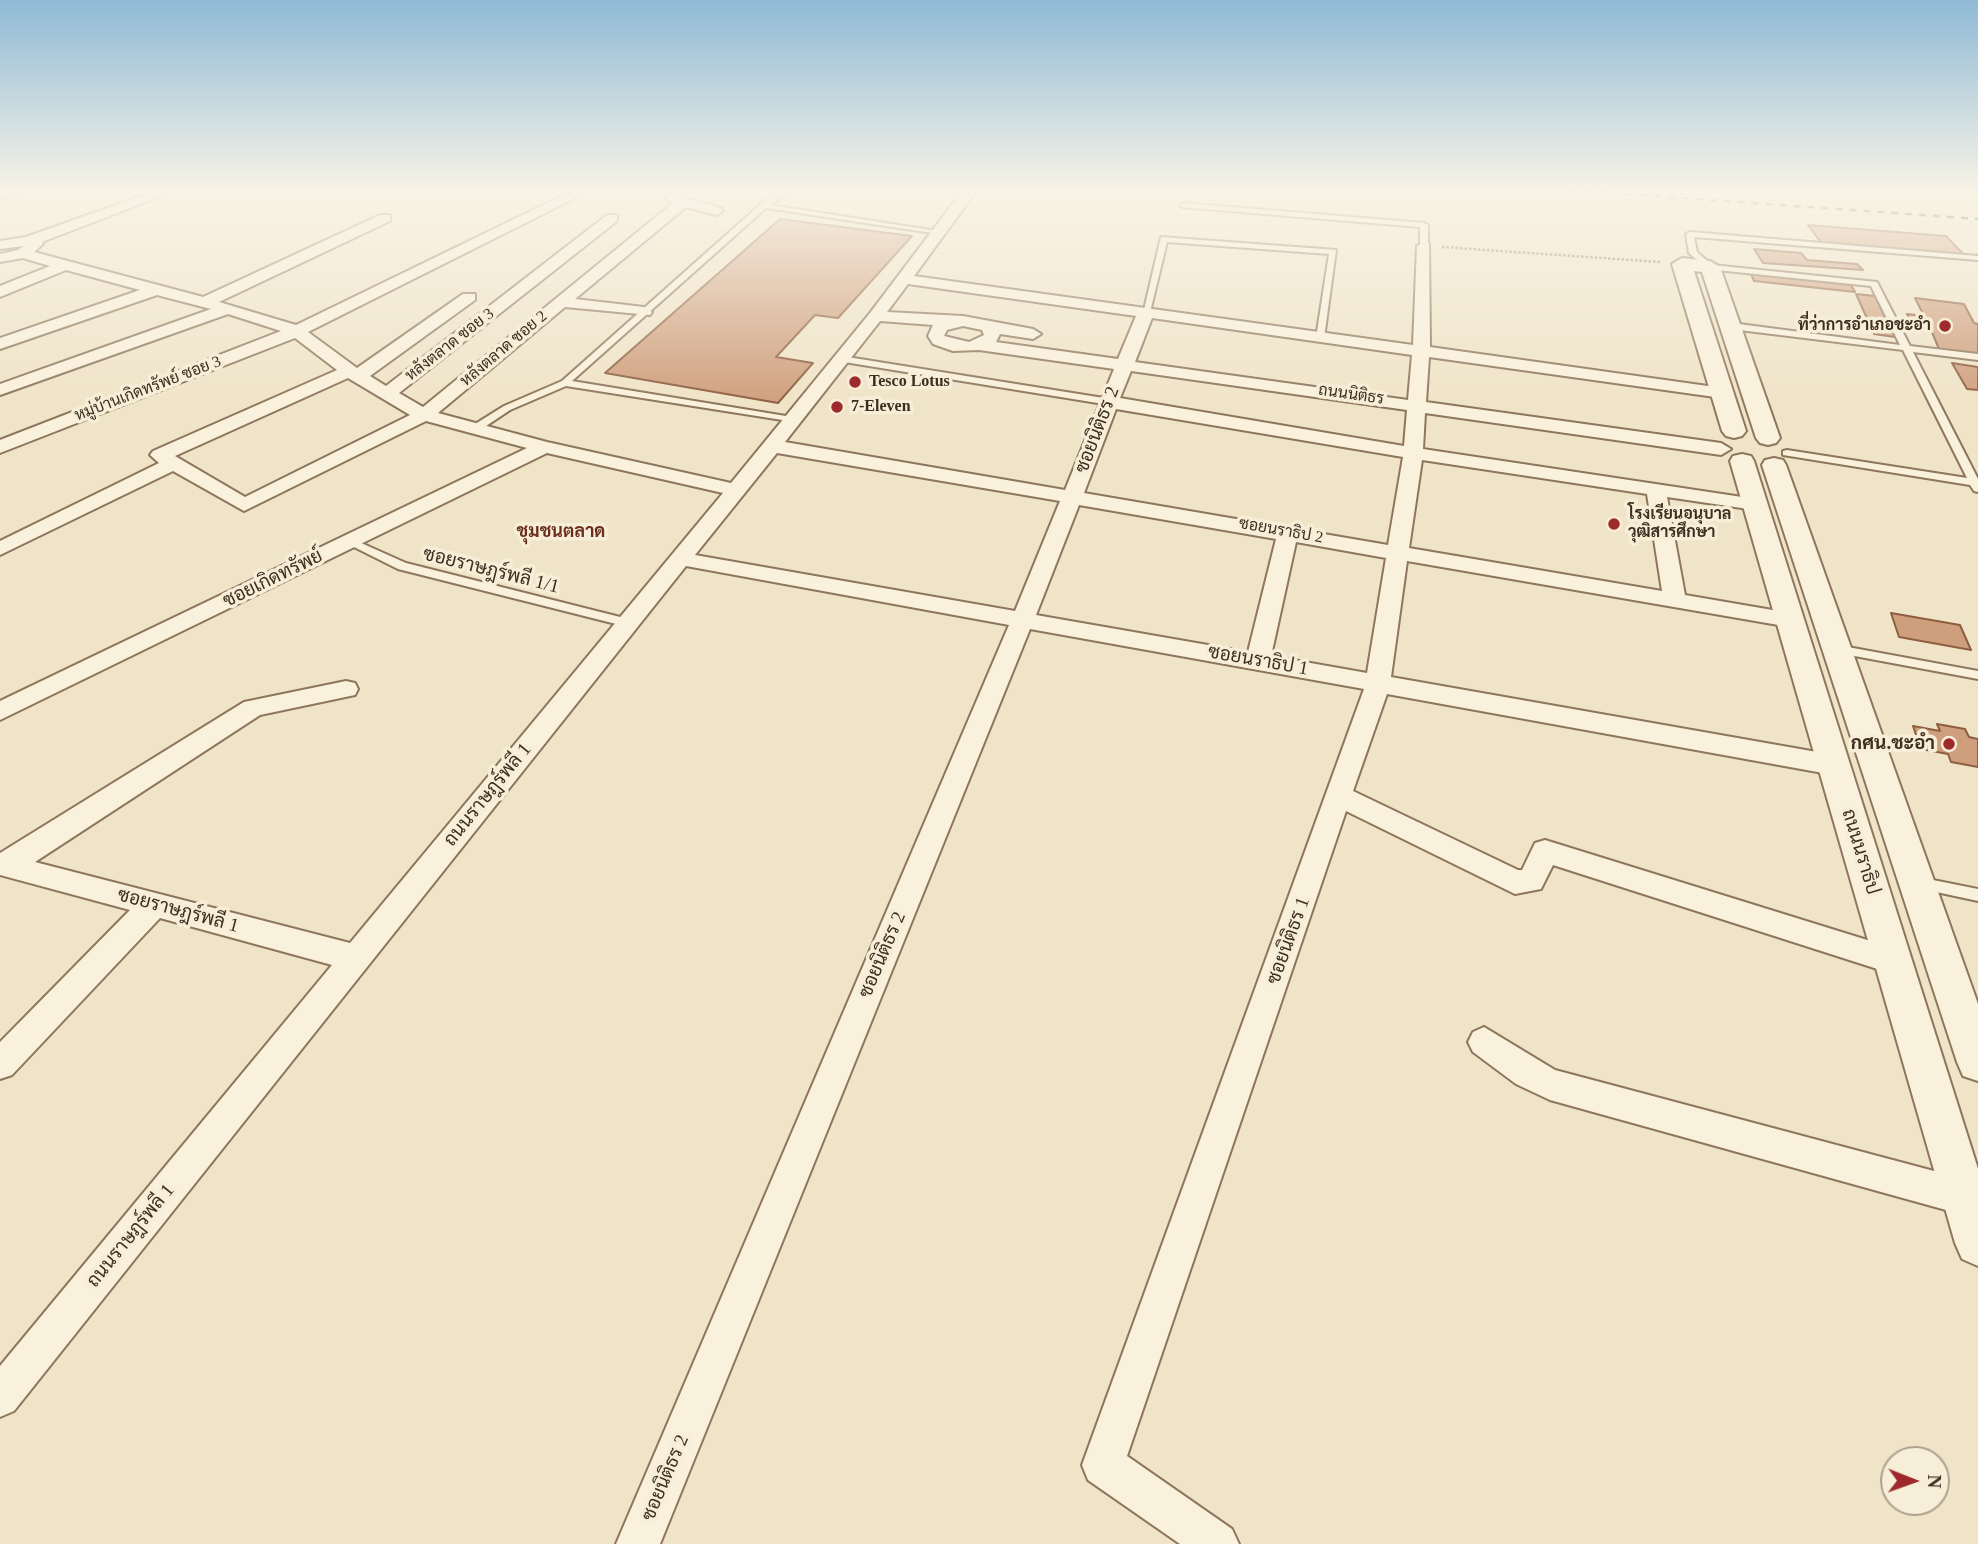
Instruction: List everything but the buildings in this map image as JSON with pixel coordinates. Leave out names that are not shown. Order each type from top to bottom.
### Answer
[{"type":"street","points":[[53,262],[61,267],[226,309],[297,331],[354,374],[424,415],[545,447],[736,490]]},
{"type":"street","points":[[203,303],[291,262]]},
{"type":"street","name":"หมู่บ้านเกิดทรัพย์ ซอย 3","points":[[0,447],[297,331],[437,262]]},
{"type":"street","name":"หลังตลาด ซอย 3","points":[[388,393],[556,262]]},
{"type":"street","name":"หลังตลาด ซอย 2","points":[[174,463],[244,505],[424,415],[606,262]]},
{"type":"street","name":"ถนนราษฎร์พลี 1","points":[[0,1396],[681,559],[917,262]]},
{"type":"street","name":"ซอยนิติธร 1","points":[[1217,1544],[1103,1465],[1378,683],[1413,453],[1421,353],[1424,262]]},
{"type":"street","name":"ถนนนราธิป","points":[[1695,262],[1700,322],[1722,393],[1750,448],[1837,649],[1978,1062]]},
{"type":"street","name":"ถนนนราธิป","points":[[1696,262],[1731,326],[1750,448],[1755,504],[1978,1243]]},
{"type":"street","points":[[0,292],[61,267]]},
{"type":"street","points":[[904,279],[1722,393]]},
{"type":"street","points":[[0,344],[155,290]]},
{"type":"street","points":[[174,463],[160,455],[354,374],[469,297]]},
{"type":"street","points":[[560,302],[644,312]]},
{"type":"street","points":[[0,390],[226,309]]},
{"type":"street","name":"ซอยนิติธร 2","points":[[638,1544],[1023,619],[1126,356],[1146,312]]},
{"type":"street","points":[[873,320],[954,322]]},
{"type":"street","name":"ถนนนิติธร","points":[[873,320],[962,348],[980,345],[1126,356]]},
{"type":"street","name":"ถนนนิติธร","points":[[954,322],[972,321],[990,328],[1126,356],[1750,448]]},
{"type":"street","points":[[939,340],[936,336],[940,327],[954,322]]},
{"type":"street","points":[[1700,322],[1731,326]]},
{"type":"street","points":[[980,345],[992,338],[990,328]]},
{"type":"street","points":[[1110,402],[1413,453],[1755,504]]},
{"type":"street","name":"ซอยนราธิป 2","points":[[772,446],[1675,599],[1794,631]]},
{"type":"street","name":"ซอยเกิดทรัพย์","points":[[0,711],[545,447]]},
{"type":"street","points":[[4,544],[174,463]]},
{"type":"street","points":[[1656,489],[1675,599]]},
{"type":"street","points":[[1258,662],[1288,532]]},
{"type":"street","name":"ซอยนราธิป 1","points":[[681,559],[1834,765]]},
{"type":"street","points":[[1794,631],[1837,649]]},
{"type":"street","points":[[3,864],[253,708],[346,689]]},
{"type":"street","points":[[1340,796],[1515,882],[1531,881],[1545,851],[1893,961]]},
{"type":"street","points":[[1850,818],[1898,828]]},
{"type":"street","name":"ซอยราษฎร์พลี 1","points":[[3,864],[356,958]]},
{"type":"street","points":[[0,1064],[155,904]]},
{"type":"street","points":[[1484,1042],[1528,1073],[1550,1084],[1964,1197]]},
{"type":"lane","points":[[476,428],[507,408],[565,383],[701,262]]},
{"type":"lane","points":[[1146,312],[1158,262]]},
{"type":"lane","points":[[1320,338],[1331,262]]},
{"type":"lane","points":[[1703,262],[1874,284],[1976,485]]},
{"type":"lane","points":[[1731,326],[1978,357]]},
{"type":"lane","points":[[841,359],[1110,402]]},
{"type":"lane","points":[[565,383],[792,420]]},
{"type":"lane","points":[[1750,448],[1976,485]]},
{"type":"lane","name":"ซอยราษฎร์พลี 1/1","points":[[350,541],[402,566],[628,623]]},
{"type":"lane","points":[[1837,649],[1978,675]]},
{"type":"lane","points":[[1917,883],[1978,895]]},
{"type":"place","name":"ที่ว่าการอำเภอชะอำ","points":[[1945,326]]},
{"type":"place","name":"Tesco Lotus","points":[[855,382]]},
{"type":"place","name":"7-Eleven","points":[[837,407]]},
{"type":"place","name":"โรงเรียนอนุบาล วุฒิสารศึกษา","points":[[1614,524]]},
{"type":"place","name":"กศน.ชะอำ","points":[[1949,744]]},
{"type":"district","name":"ชุมชนตลาด","points":[[561,532]]}]
